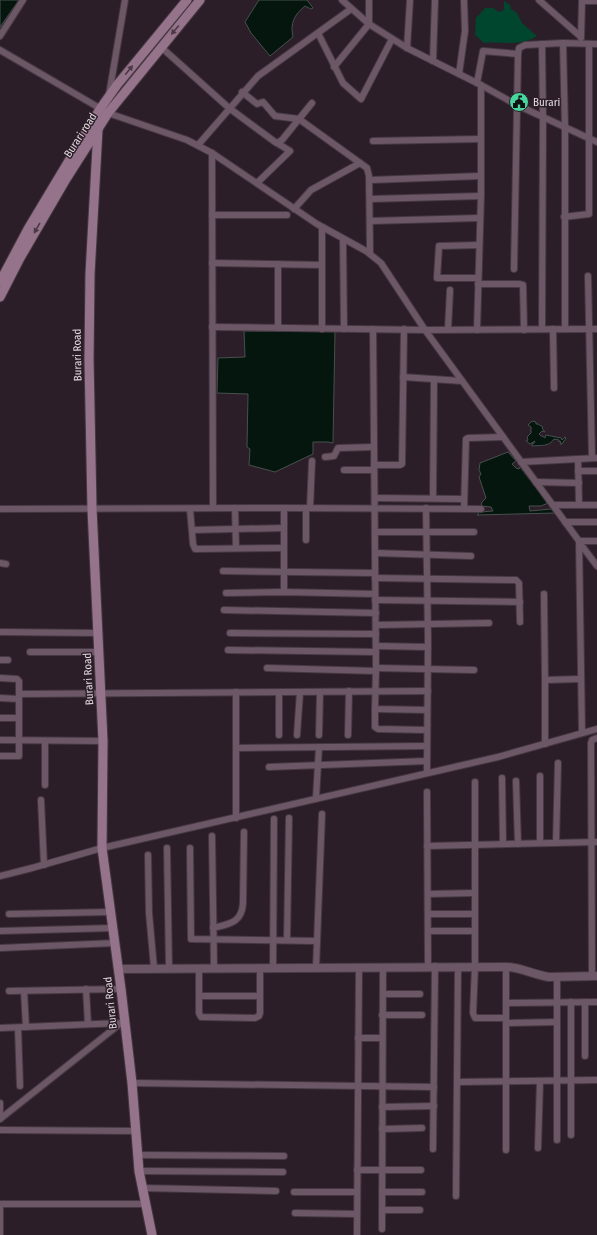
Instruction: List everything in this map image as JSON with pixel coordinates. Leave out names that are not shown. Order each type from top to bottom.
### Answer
[{"type":"main road","name":"Burari road","points":[[0,297],[20,258],[54,199],[98,129],[109,96],[187,0]]},
{"type":"main road","name":"Burari road","points":[[0,282],[20,241],[92,121],[104,111],[200,0]]},
{"type":"main road","name":"Burari Road","points":[[92,121],[98,129],[90,267],[89,317],[92,509],[103,741],[103,853],[119,969],[123,1023],[132,1084],[139,1171],[152,1235]]},
{"type":"street","points":[[0,36],[23,0]]},
{"type":"street","points":[[109,96],[125,0]]},
{"type":"street","points":[[342,0],[369,24],[406,48],[543,118],[597,142]]},
{"type":"street","points":[[334,67],[369,24],[369,0]]},
{"type":"street","points":[[406,48],[410,0]]},
{"type":"street","points":[[433,61],[435,0]]},
{"type":"street","points":[[459,74],[464,39],[464,0]]},
{"type":"street","points":[[539,0],[581,37]]},
{"type":"street","points":[[581,44],[582,0],[597,1]]},
{"type":"street","points":[[198,145],[242,92],[262,73],[351,9]]},
{"type":"street","points":[[318,33],[343,83],[361,99],[392,39]]},
{"type":"street","points":[[563,43],[566,329]]},
{"type":"street","points":[[542,44],[542,330]]},
{"type":"street","points":[[514,269],[519,48],[521,46],[542,44],[597,44]]},
{"type":"street","points":[[588,44],[589,214]]},
{"type":"street","points":[[160,47],[229,108],[290,151],[257,183]]},
{"type":"street","points":[[0,50],[104,111],[198,145],[322,227],[370,254],[380,263],[425,330],[578,541],[595,559],[597,566]]},
{"type":"street","points":[[477,330],[479,218],[481,196],[479,84],[483,51],[518,54]]},
{"type":"street","points":[[242,92],[257,104],[262,102],[276,116],[299,120],[360,163],[369,172],[370,254]]},
{"type":"street","points":[[277,143],[282,140],[312,103]]},
{"type":"street","points":[[373,141],[480,139]]},
{"type":"street","points":[[212,153],[213,508]]},
{"type":"street","points":[[294,209],[311,190],[360,163]]},
{"type":"street","points":[[370,180],[480,176]]},
{"type":"street","points":[[370,199],[481,196]]},
{"type":"street","points":[[564,217],[597,214]]},
{"type":"street","points":[[212,215],[287,215]]},
{"type":"street","points":[[370,220],[479,218]]},
{"type":"street","points":[[322,227],[322,329]]},
{"type":"street","points":[[343,239],[344,329]]},
{"type":"street","points":[[479,245],[439,246],[437,278],[523,285],[524,330]]},
{"type":"street","points":[[212,263],[322,265]]},
{"type":"street","points":[[278,264],[278,328]]},
{"type":"street","points":[[521,462],[594,458],[594,329],[588,276]]},
{"type":"street","points":[[448,329],[450,290]]},
{"type":"street","points":[[212,327],[425,330],[594,329]]},
{"type":"street","points":[[373,329],[376,613],[375,726],[378,729],[427,730]]},
{"type":"street","points":[[344,470],[402,464],[404,329]]},
{"type":"street","points":[[553,329],[554,388]]},
{"type":"street","points":[[404,377],[462,380]]},
{"type":"street","points":[[433,498],[434,379]]},
{"type":"street","points":[[464,509],[466,439],[503,437]]},
{"type":"street","points":[[325,457],[334,456],[338,448],[374,447]]},
{"type":"street","points":[[578,459],[579,505]]},
{"type":"street","points":[[306,540],[312,461]]},
{"type":"street","points":[[578,471],[597,471]]},
{"type":"street","points":[[536,482],[579,483]]},
{"type":"street","points":[[375,498],[464,499]]},
{"type":"street","points":[[553,505],[597,506]]},
{"type":"street","points":[[235,508],[236,548]]},
{"type":"street","points":[[284,508],[284,592]]},
{"type":"street","points":[[426,508],[428,600],[427,773]]},
{"type":"street","points":[[0,509],[481,509]]},
{"type":"street","points":[[190,509],[193,544],[195,549],[284,548]]},
{"type":"street","points":[[565,522],[597,522]]},
{"type":"street","points":[[192,530],[284,528]]},
{"type":"street","points":[[375,532],[474,532]]},
{"type":"street","points":[[578,541],[597,541]]},
{"type":"street","points":[[578,541],[582,733]]},
{"type":"street","points":[[375,553],[471,556]]},
{"type":"street","points":[[223,571],[375,575],[427,579],[516,580],[520,583],[520,622]]},
{"type":"street","points":[[226,593],[284,592],[428,600],[520,602]]},
{"type":"street","points":[[544,594],[545,744]]},
{"type":"street","points":[[224,610],[376,613]]},
{"type":"street","points":[[376,625],[489,623]]},
{"type":"street","points":[[0,632],[97,633]]},
{"type":"street","points":[[230,633],[376,634]]},
{"type":"street","points":[[228,650],[376,649],[428,647]]},
{"type":"street","points":[[30,652],[98,652]]},
{"type":"street","points":[[0,660],[8,660]]},
{"type":"street","points":[[267,668],[474,670]]},
{"type":"street","points":[[0,678],[17,679],[19,681],[19,756],[0,756]]},
{"type":"street","points":[[545,680],[580,678]]},
{"type":"street","points":[[348,735],[349,691]]},
{"type":"street","points":[[0,698],[19,696],[101,694],[428,691]]},
{"type":"street","points":[[236,692],[236,818]]},
{"type":"street","points":[[297,735],[300,692]]},
{"type":"street","points":[[319,735],[320,692]]},
{"type":"street","points":[[279,693],[279,735]]},
{"type":"street","points":[[375,709],[427,710]]},
{"type":"street","points":[[0,718],[19,718]]},
{"type":"street","points":[[0,876],[103,853],[316,798],[498,757],[597,729]]},
{"type":"street","points":[[119,969],[432,966],[506,967],[518,968],[542,976],[594,976],[594,842],[591,743],[592,740],[597,738]]},
{"type":"street","points":[[0,740],[103,741]]},
{"type":"street","points":[[45,741],[45,785]]},
{"type":"street","points":[[236,748],[427,746]]},
{"type":"street","points":[[316,798],[319,747]]},
{"type":"street","points":[[269,767],[427,761]]},
{"type":"street","points":[[556,843],[558,763]]},
{"type":"street","points":[[540,776],[540,843]]},
{"type":"street","points":[[502,778],[503,844]]},
{"type":"street","points":[[516,781],[518,844]]},
{"type":"street","points":[[475,782],[473,1016],[475,1018],[557,1022]]},
{"type":"street","points":[[427,792],[428,931],[432,966],[434,1087],[433,1149]]},
{"type":"street","points":[[41,800],[44,865]]},
{"type":"street","points":[[316,968],[322,814]]},
{"type":"street","points":[[287,940],[288,818]]},
{"type":"street","points":[[273,968],[274,819]]},
{"type":"street","points":[[213,928],[233,923],[242,914],[244,832]]},
{"type":"street","points":[[212,836],[214,968]]},
{"type":"street","points":[[427,846],[594,842]]},
{"type":"street","points":[[167,848],[169,968]]},
{"type":"street","points":[[190,848],[190,937],[193,940],[317,941]]},
{"type":"street","points":[[148,855],[149,912],[154,968]]},
{"type":"street","points":[[428,894],[474,893]]},
{"type":"street","points":[[9,914],[111,912]]},
{"type":"street","points":[[428,914],[474,914]]},
{"type":"street","points":[[0,931],[113,928]]},
{"type":"street","points":[[428,931],[474,931]]},
{"type":"street","points":[[0,948],[115,943]]},
{"type":"street","points":[[357,1235],[359,967]]},
{"type":"street","points":[[382,1229],[383,967]]},
{"type":"street","points":[[456,1196],[458,967]]},
{"type":"street","points":[[506,967],[506,1150]]},
{"type":"street","points":[[199,968],[199,1013],[201,1017],[255,1018],[259,1016],[260,1013],[260,968]]},
{"type":"street","points":[[557,976],[557,1140]]},
{"type":"street","points":[[9,991],[121,988]]},
{"type":"street","points":[[86,989],[88,1024]]},
{"type":"street","points":[[24,991],[26,1027]]},
{"type":"street","points":[[383,994],[420,994]]},
{"type":"street","points":[[199,996],[260,996]]},
{"type":"street","points":[[571,1135],[570,1080],[572,1002]]},
{"type":"street","points":[[585,1002],[585,1056]]},
{"type":"street","points":[[506,1003],[597,1002]]},
{"type":"street","points":[[382,1015],[422,1015]]},
{"type":"street","points":[[0,1028],[123,1023]]},
{"type":"street","points":[[0,1119],[123,1023]]},
{"type":"street","points":[[18,1028],[20,1086]]},
{"type":"street","points":[[358,1038],[382,1038]]},
{"type":"street","points":[[457,1082],[597,1080]]},
{"type":"street","points":[[538,1148],[540,1081]]},
{"type":"street","points":[[132,1084],[434,1087]]},
{"type":"street","points":[[0,1103],[0,1119]]},
{"type":"street","points":[[382,1107],[434,1106]]},
{"type":"street","points":[[382,1129],[422,1128]]},
{"type":"street","points":[[0,1130],[136,1131]]},
{"type":"street","points":[[137,1155],[284,1156]]},
{"type":"street","points":[[357,1170],[421,1170]]},
{"type":"street","points":[[139,1171],[284,1172]]},
{"type":"street","points":[[142,1188],[276,1190]]},
{"type":"street","points":[[294,1192],[357,1192]]},
{"type":"street","points":[[382,1192],[422,1192]]},
{"type":"street","points":[[0,1235],[0,1204],[145,1204]]},
{"type":"street","points":[[382,1210],[420,1210]]},
{"type":"street","points":[[295,1213],[357,1214]]},
{"type":"green space","points":[[504,1],[517,13],[522,23],[537,36],[518,43],[484,43],[475,35],[476,18],[485,8],[493,8],[499,12],[504,10]]},
{"type":"shaded area","points":[[0,0],[19,0],[0,27]]},
{"type":"shaded area","points":[[259,0],[307,0],[313,8],[311,9],[305,6],[298,13],[293,23],[293,37],[270,56],[251,33],[245,22]]},
{"type":"shaded area","points":[[244,331],[335,331],[333,443],[313,442],[313,454],[275,472],[249,465],[250,449],[247,447],[248,394],[217,393],[218,358],[245,357]]},
{"type":"shaded area","points":[[532,421],[543,427],[542,428],[545,432],[542,431],[539,434],[545,438],[546,435],[561,438],[562,440],[565,437],[566,438],[562,444],[560,444],[561,442],[559,442],[559,440],[554,439],[552,442],[547,444],[532,446],[535,441],[530,444],[526,441],[528,440],[527,437],[531,433],[531,427],[528,425]]},
{"type":"shaded area","points":[[508,452],[516,461],[512,464],[516,468],[519,469],[520,467],[548,503],[541,506],[529,506],[530,511],[551,509],[555,513],[477,515],[480,512],[493,511],[491,507],[481,506],[482,502],[486,498],[479,477],[481,474],[479,470],[480,463]]},
{"type":"place","name":"Burari","points":[[519,102]]}]
